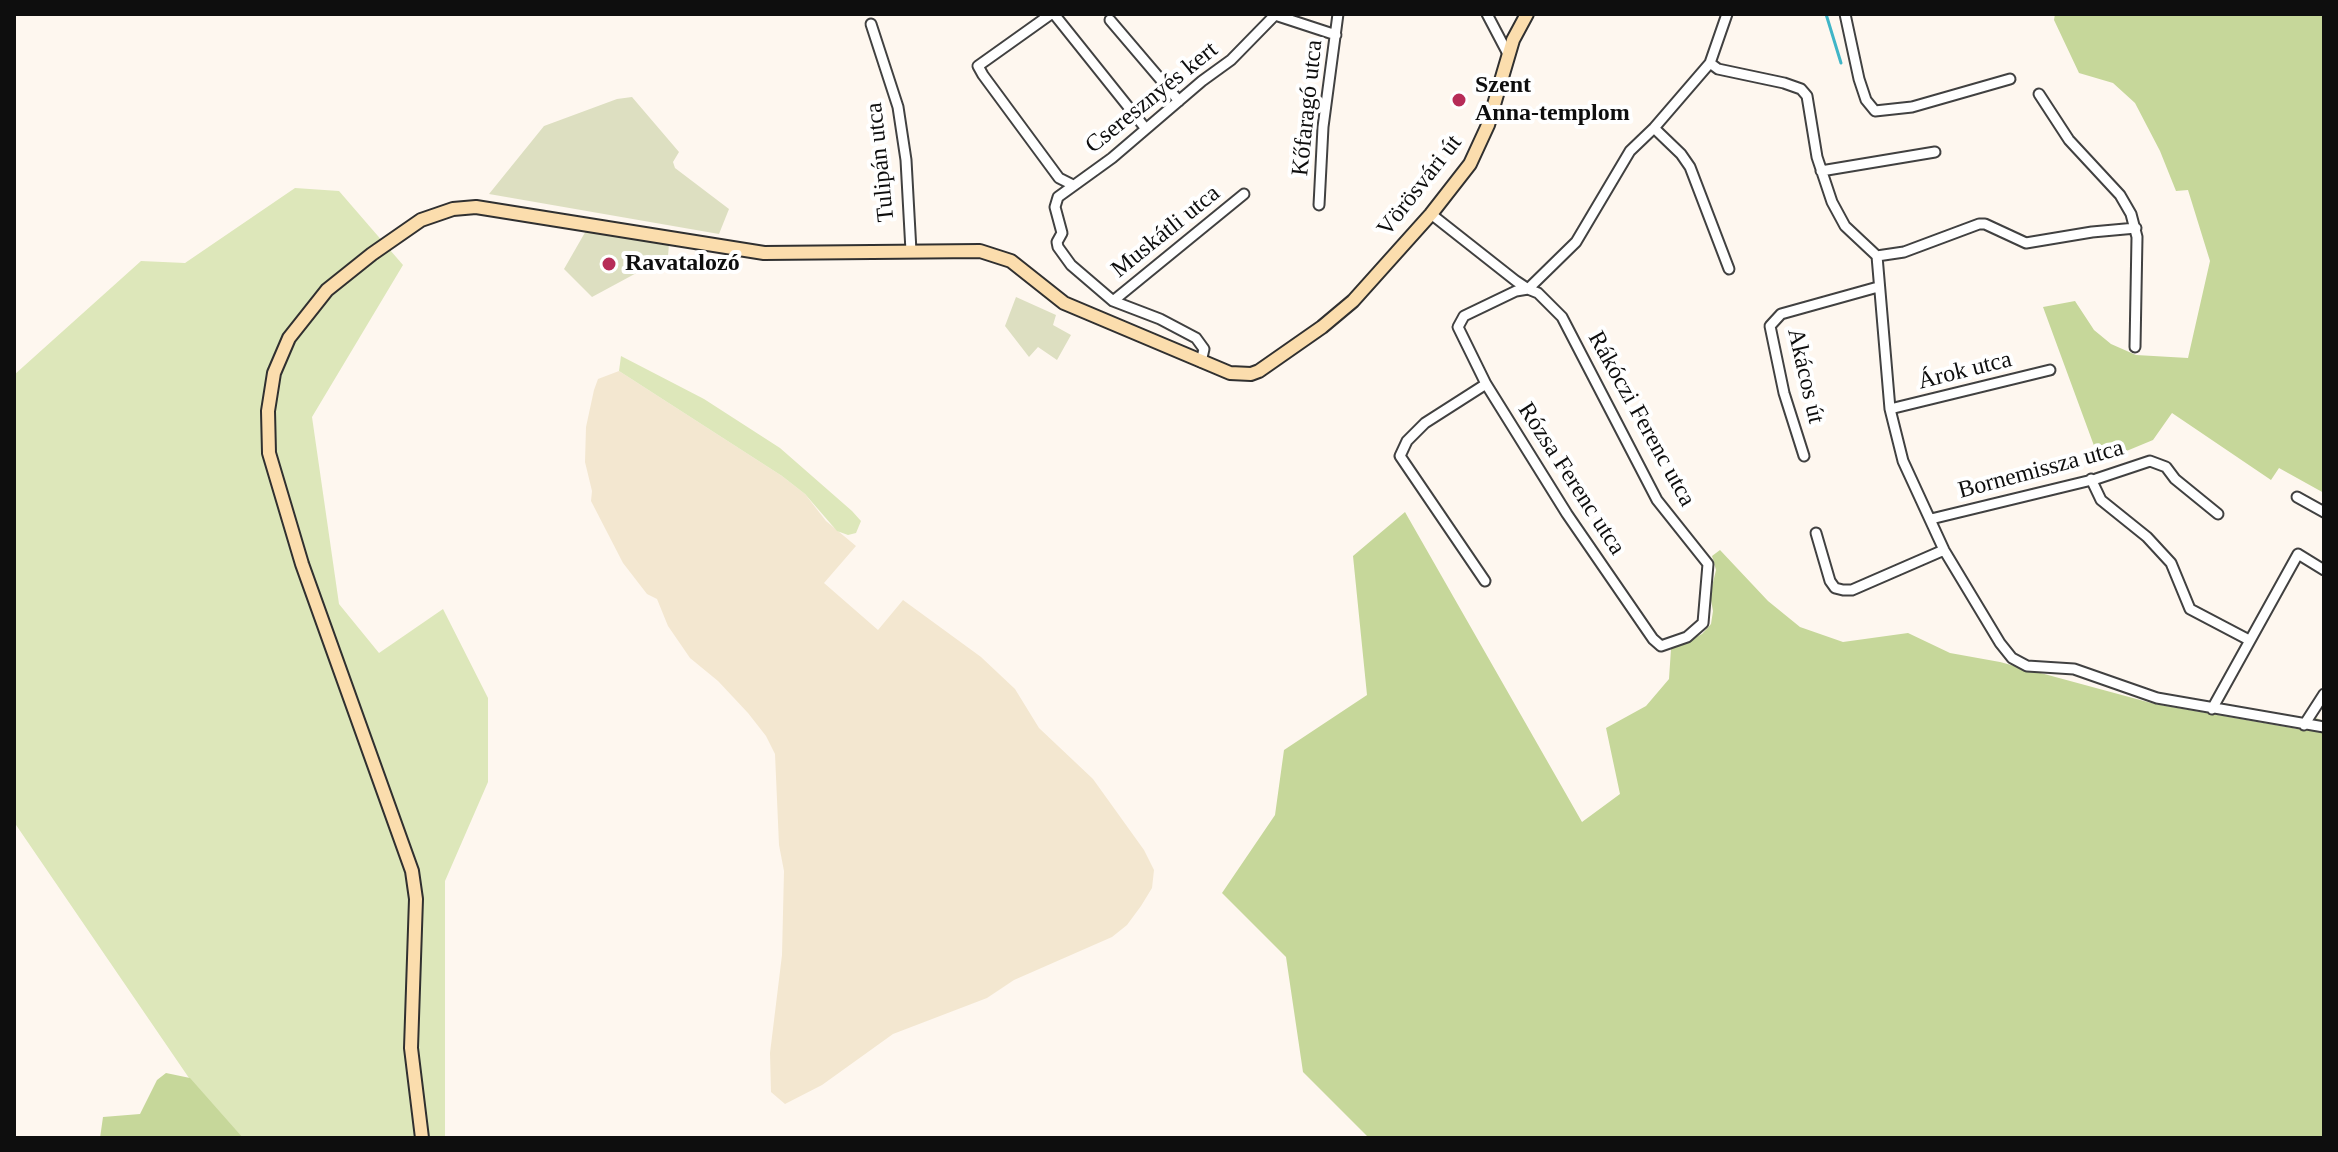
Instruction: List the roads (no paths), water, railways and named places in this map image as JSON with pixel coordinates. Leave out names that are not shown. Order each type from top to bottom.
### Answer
[{"type":"main road","name":"Vörösvári út","points":[[422,1138],[411,1048],[416,899],[412,871],[302,564],[269,453],[268,411],[274,373],[289,338],[327,290],[421,220],[453,209],[476,207],[764,253],[966,250],[1011,261],[1064,303],[1201,362],[1230,373],[1251,374],[1293,348],[1353,301],[1431,214],[1470,164],[1483,137],[1508,54],[1527,14]]},
{"type":"street","points":[[1146,129],[1052,14],[978,66],[1059,178],[1073,185],[1056,202],[1062,233],[1058,247],[1082,276],[1113,301],[1149,314],[1196,338],[1204,349],[1201,362]]},
{"type":"street","name":"Kőfaragó utca","points":[[1319,205],[1323,127],[1338,14]]},
{"type":"street","points":[[1487,14],[1508,54]]},
{"type":"street","points":[[1431,214],[1528,289],[1576,242],[1630,151],[1710,63],[1727,14]]},
{"type":"street","points":[[1845,14],[1859,79],[1866,100],[1875,111],[1912,107],[2010,79]]},
{"type":"street","name":"Cseresznyés kert","points":[[1073,185],[1112,158],[1231,60],[1275,15],[1336,35]]},
{"type":"street","points":[[1110,20],[1179,101]]},
{"type":"street","name":"Tulipán utca","points":[[871,24],[898,107],[906,160],[911,251]]},
{"type":"street","points":[[1710,63],[1718,69],[1784,83],[1804,92],[1809,101],[1821,171],[1832,202],[1845,226],[1877,256],[1890,409],[1903,461],[1944,550],[2000,643],[2027,666],[2074,669],[2157,698],[2324,727]]},
{"type":"street","points":[[2039,94],[2069,140],[2126,204],[2136,228],[2135,347]]},
{"type":"street","points":[[1654,128],[1690,167],[1729,269]]},
{"type":"street","points":[[1821,171],[1935,152]]},
{"type":"street","name":"Muskátli utca","points":[[1113,301],[1244,194]]},
{"type":"street","points":[[1877,256],[1904,252],[1979,224],[2026,243],[2136,228]]},
{"type":"street","name":"Akácos út","points":[[1804,456],[1784,393],[1770,326],[1781,314],[1878,287]]},
{"type":"street","name":"Rózsa Ferenc utca","points":[[1528,289],[1506,295],[1464,316],[1459,320],[1458,327],[1486,384],[1567,514],[1653,639],[1661,646]]},
{"type":"street","name":"Rákóczi Ferenc utca","points":[[1528,289],[1538,293],[1562,317],[1657,500],[1708,564],[1703,623],[1687,637],[1661,646]]},
{"type":"street","name":"Árok utca","points":[[1890,409],[2050,370]]},
{"type":"street","points":[[1485,581],[1400,456],[1407,441],[1425,423],[1486,384]]},
{"type":"street","name":"Bornemissza utca","points":[[1931,519],[2150,461],[2166,467],[2175,479],[2218,514]]},
{"type":"street","points":[[2091,479],[2101,500],[2147,537],[2171,563],[2190,609],[2249,640]]},
{"type":"street","points":[[2297,497],[2324,512]]},
{"type":"street","points":[[1816,533],[1830,581],[1835,588],[1843,590],[1852,590],[1944,550]]},
{"type":"street","points":[[2212,709],[2298,554],[2324,570]]},
{"type":"street","points":[[2304,725],[2324,694]]},
{"type":"waterway","points":[[1826,14],[1841,63]]},
{"type":"place","name":"Szent Anna-templom","points":[[1459,100]]},
{"type":"place","name":"Ravatalozó","points":[[609,264]]}]
